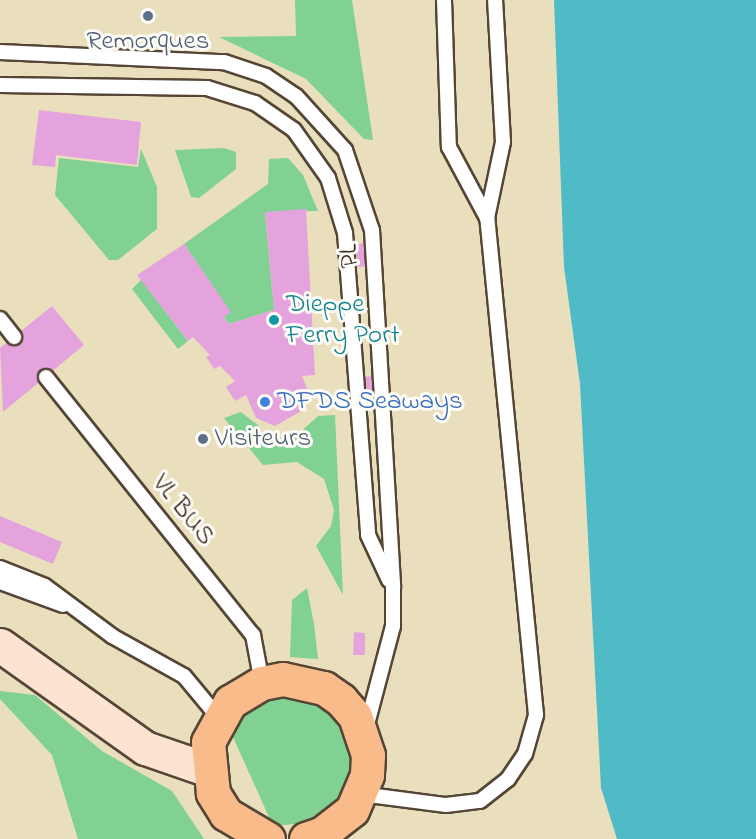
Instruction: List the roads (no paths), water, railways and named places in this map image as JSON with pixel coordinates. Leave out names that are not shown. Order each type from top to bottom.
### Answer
[{"type":"main road","points":[[268,839],[226,814],[206,769],[208,742],[218,717],[237,696],[262,683],[282,679],[324,688],[355,716],[364,735],[368,755],[361,794],[338,831],[306,839]]},
{"type":"street","points":[[0,645],[145,748],[206,769]]},
{"type":"lane","points":[[444,0],[449,147],[487,218]]},
{"type":"lane","points":[[361,794],[446,805],[480,801],[508,779],[525,754],[536,715],[487,218],[503,142],[495,0]]},
{"type":"lane","name":"PL","points":[[0,52],[224,62],[266,76],[296,96],[345,150],[372,230],[393,587],[393,626],[364,735]]},
{"type":"lane","points":[[0,85],[207,88],[255,103],[294,130],[328,178],[345,233],[368,535],[393,587]]},
{"type":"lane","points":[[0,320],[14,337]]},
{"type":"lane","name":"VL BUS","points":[[45,377],[253,635],[262,683]]},
{"type":"lane","points":[[0,568],[45,586],[111,636],[183,676],[218,717]]},
{"type":"lane","points":[[0,582],[76,610]]},
{"type":"water","points":[[554,0],[756,0],[756,839],[617,839],[601,788],[580,384],[564,267]]},
{"type":"place","name":"Remorques","points":[[148,16]]},
{"type":"place","name":"Dieppe Ferry Port","points":[[274,320]]},
{"type":"place","name":"DFDS Seaways","points":[[265,402]]},
{"type":"place","name":"Visiteurs","points":[[203,439]]}]
